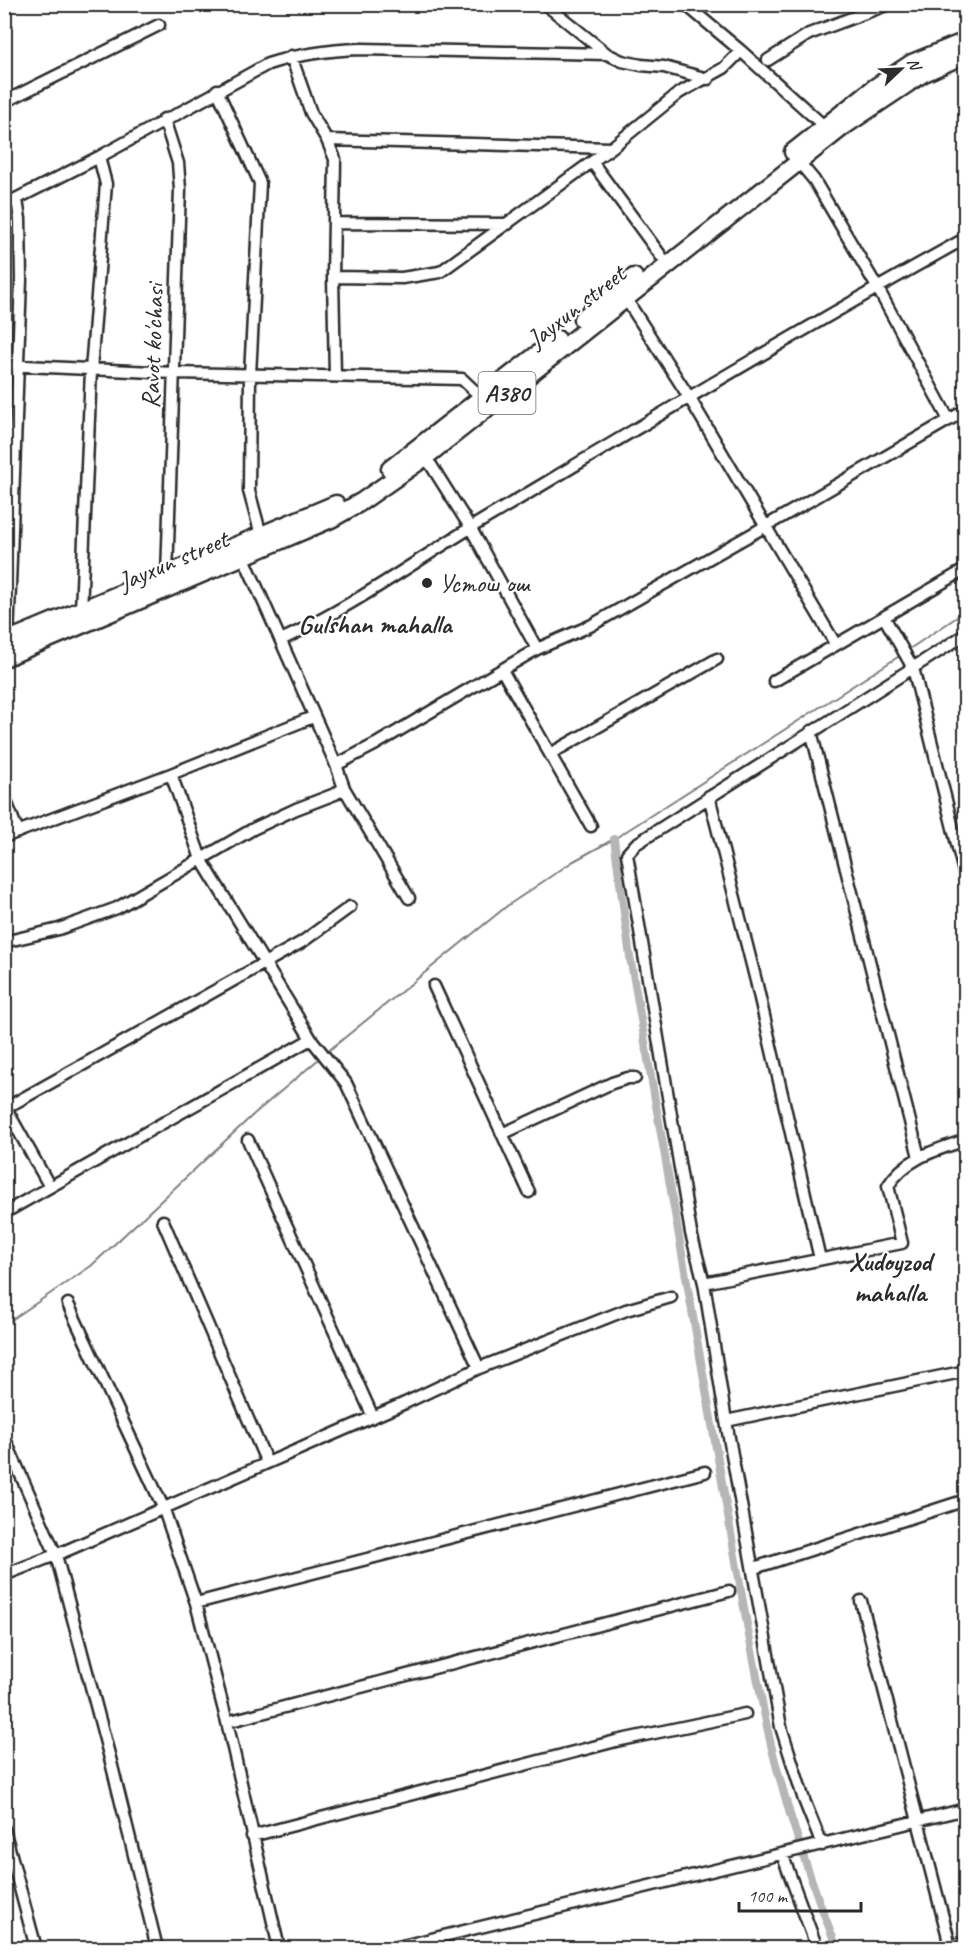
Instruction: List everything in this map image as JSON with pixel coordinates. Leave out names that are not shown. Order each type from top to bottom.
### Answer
[{"type":"highway","name":"Jayxun street","points":[[6,641],[326,509],[364,487],[425,442],[874,88],[912,63],[966,40]]},
{"type":"highway","name":"Jayxun street","points":[[4,658],[244,558],[332,519],[361,502],[424,458],[799,162],[890,94],[922,74],[966,54]]},
{"type":"street","points":[[545,4],[607,54],[622,61],[664,67],[708,79]]},
{"type":"street","points":[[686,4],[825,127]]},
{"type":"street","points":[[768,60],[809,34],[889,4]]},
{"type":"street","points":[[4,102],[159,25]]},
{"type":"street","points":[[4,205],[99,157],[217,90],[268,64],[291,56],[330,50],[361,49],[607,54]]},
{"type":"street","points":[[333,276],[402,278],[440,272],[611,148],[679,93],[708,79],[724,68],[741,51]]},
{"type":"street","points":[[291,56],[312,113],[335,159],[333,276],[335,376]]},
{"type":"street","points":[[217,90],[260,183],[250,375],[249,491],[261,536]]},
{"type":"street","name":"Ravot ko'chasi","points":[[164,119],[178,163],[180,189],[166,575]]},
{"type":"street","points":[[327,140],[611,148]]},
{"type":"street","points":[[81,611],[91,370],[106,184],[99,157]]},
{"type":"street","points":[[592,162],[661,256]]},
{"type":"street","points":[[799,162],[814,180],[877,287],[949,420]]},
{"type":"street","points":[[6,641],[21,279],[20,219],[17,200]]},
{"type":"street","points":[[334,223],[509,224]]},
{"type":"street","points":[[281,640],[323,621],[470,527],[877,287],[966,238]]},
{"type":"street","points":[[626,299],[689,397],[836,645]]},
{"type":"street","points":[[4,365],[174,373],[462,379],[481,397]]},
{"type":"street","points":[[336,765],[376,744],[537,649],[590,626],[966,410]]},
{"type":"street","points":[[424,458],[431,465],[470,527],[537,649]]},
{"type":"street","points":[[244,558],[336,765],[344,788],[409,898]]},
{"type":"street","points":[[774,681],[966,569]]},
{"type":"street","points":[[884,617],[911,665],[966,880]]},
{"type":"street","points":[[822,1845],[804,1800],[781,1727],[726,1421],[704,1283],[691,1233],[627,854],[636,844],[709,796],[911,665],[966,634]]},
{"type":"street","points":[[550,754],[717,659]]},
{"type":"street","points":[[502,670],[591,826]]},
{"type":"street","points":[[4,837],[313,717]]},
{"type":"street","points":[[811,731],[919,1156]]},
{"type":"street","points":[[171,774],[201,858],[311,1039],[346,1083],[479,1368]]},
{"type":"street","points":[[4,942],[58,929],[117,908],[253,829],[344,788]]},
{"type":"street","points":[[4,795],[18,832]]},
{"type":"street","points":[[709,796],[756,981],[820,1259]]},
{"type":"street","points":[[50,1187],[5,1107],[302,942],[350,907]]},
{"type":"street","points":[[434,986],[529,1192]]},
{"type":"street","points":[[4,1214],[311,1039]]},
{"type":"street","points":[[502,1134],[612,1083],[635,1078]]},
{"type":"street","points":[[248,1140],[373,1417]]},
{"type":"street","points":[[704,1283],[902,1243],[888,1186],[894,1176],[919,1156],[966,1140]]},
{"type":"street","points":[[163,1221],[267,1463]]},
{"type":"street","points":[[4,1575],[56,1555],[373,1417],[479,1368],[626,1310],[671,1297]]},
{"type":"street","points":[[68,1304],[163,1507],[196,1603],[227,1722],[279,1948]]},
{"type":"street","points":[[726,1421],[966,1371]]},
{"type":"street","points":[[4,1437],[56,1555],[157,1948]]},
{"type":"street","points":[[196,1603],[705,1472]]},
{"type":"street","points":[[754,1568],[966,1500]]},
{"type":"street","points":[[227,1722],[729,1591]]},
{"type":"street","points":[[861,1601],[949,1946],[966,1942]]},
{"type":"street","points":[[252,1836],[616,1741],[746,1714]]},
{"type":"street","points":[[394,1948],[966,1809]]},
{"type":"street","points":[[4,1829],[36,1948]]},
{"type":"street","points":[[782,1854],[817,1948]]},
{"type":"waterway","points":[[908,650],[966,611]]},
{"type":"waterway","points":[[327,1052],[507,906],[572,862],[614,839],[901,655]]},
{"type":"waterway","points":[[614,839],[630,957],[763,1707],[793,1825],[837,1948]]},
{"type":"waterway","points":[[4,1325],[91,1266],[254,1114],[320,1058]]},
{"type":"place","name":"Устош ош","points":[[427,583]]},
{"type":"district","name":"Gulshan mahalla","points":[[375,624]]},
{"type":"district","name":"Xudoyzod mahalla","points":[[890,1276]]}]
